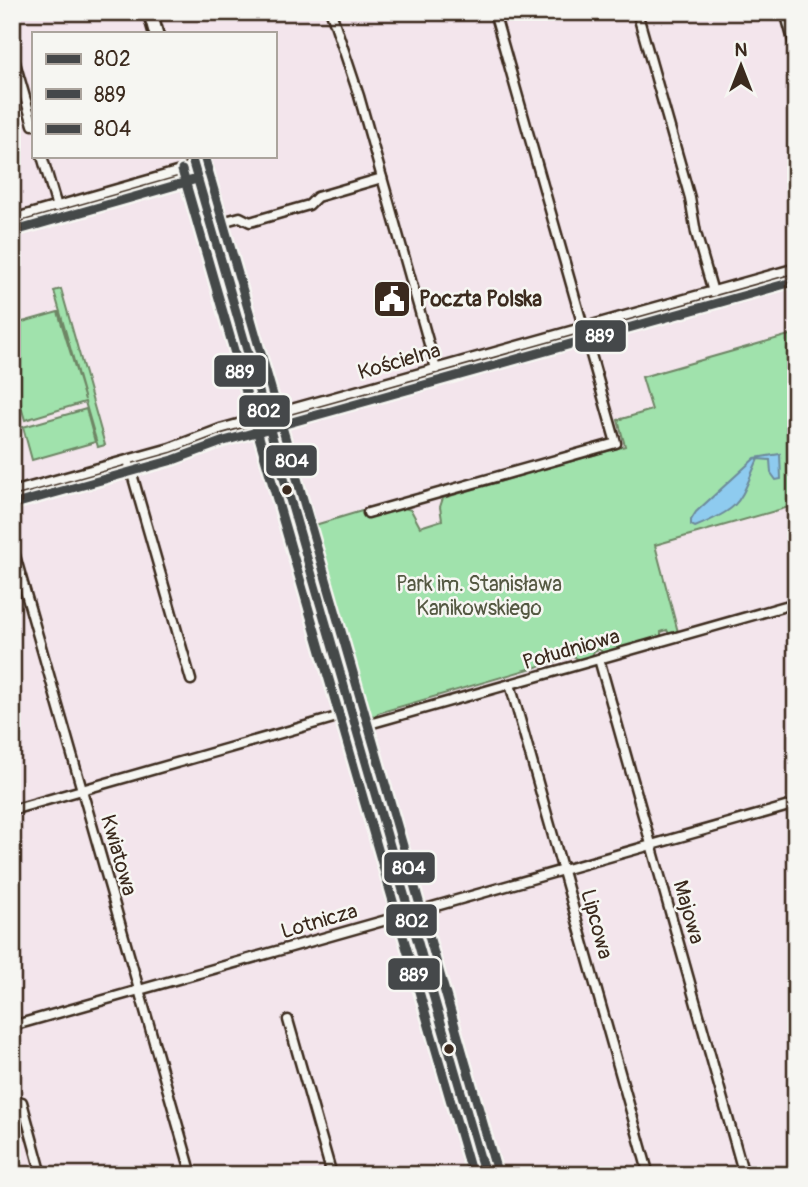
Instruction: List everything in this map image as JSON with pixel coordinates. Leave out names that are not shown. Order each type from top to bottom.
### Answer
[{"type":"street","points":[[150,12],[156,32]]},
{"type":"street","points":[[331,12],[436,369]]},
{"type":"street","points":[[368,513],[616,443],[494,12]]},
{"type":"street","points":[[637,12],[691,198],[696,233],[712,292]]},
{"type":"street","points":[[785,12],[796,51]]},
{"type":"street","points":[[12,52],[32,122]]},
{"type":"street","points":[[43,158],[57,207]]},
{"type":"street","points":[[12,219],[57,207],[193,161],[485,1175]]},
{"type":"street","points":[[211,225],[240,217],[250,222],[309,205],[317,197],[382,178]]},
{"type":"street","name":"Kościelna","points":[[12,492],[128,460],[268,416],[796,268]]},
{"type":"street","points":[[128,460],[191,680]]},
{"type":"street","name":"Kwiatowa","points":[[12,545],[192,1175]]},
{"type":"street","name":"Południowa","points":[[355,727],[796,603]]},
{"type":"street","name":"Majowa","points":[[599,659],[744,1175]]},
{"type":"street","name":"Lipcowa","points":[[510,684],[649,1175]]},
{"type":"street","points":[[12,810],[351,713]]},
{"type":"street","name":"Lotnicza","points":[[12,1026],[796,804]]},
{"type":"street","points":[[288,1020],[331,1175]]},
{"type":"street","points":[[22,1102],[42,1175]]},
{"type":"green space","points":[[61,289],[105,445],[98,447],[85,402],[25,420],[12,377],[12,325],[58,312],[85,400],[54,291]]},
{"type":"green space","name":"Park im. Stanisława Kanikowskiego","points":[[796,333],[796,505],[655,545],[678,632],[669,634],[667,630],[661,632],[661,637],[603,653],[599,649],[594,651],[592,656],[578,660],[574,656],[560,658],[378,713],[376,716],[369,715],[315,525],[365,510],[368,517],[401,507],[411,510],[420,527],[442,520],[440,507],[443,498],[625,446],[618,420],[652,410],[642,377]]},
{"type":"green space","points":[[86,409],[95,442],[32,460],[23,427]]},
{"type":"water","points":[[780,454],[781,479],[776,480],[771,473],[770,460],[758,459],[742,495],[731,509],[695,527],[691,525],[696,512],[755,458]]},
{"type":"transit line","name":"802","points":[[192,158],[485,1175]]},
{"type":"transit line","name":"804","points":[[205,158],[497,1172]]},
{"type":"transit line","name":"889","points":[[182,170],[472,1175]]},
{"type":"transit line","name":"889","points":[[15,231],[197,179]]},
{"type":"transit line","name":"889","points":[[15,504],[173,460],[224,441],[796,281]]},
{"type":"place","name":"Poczta Polska","points":[[392,299]]}]
